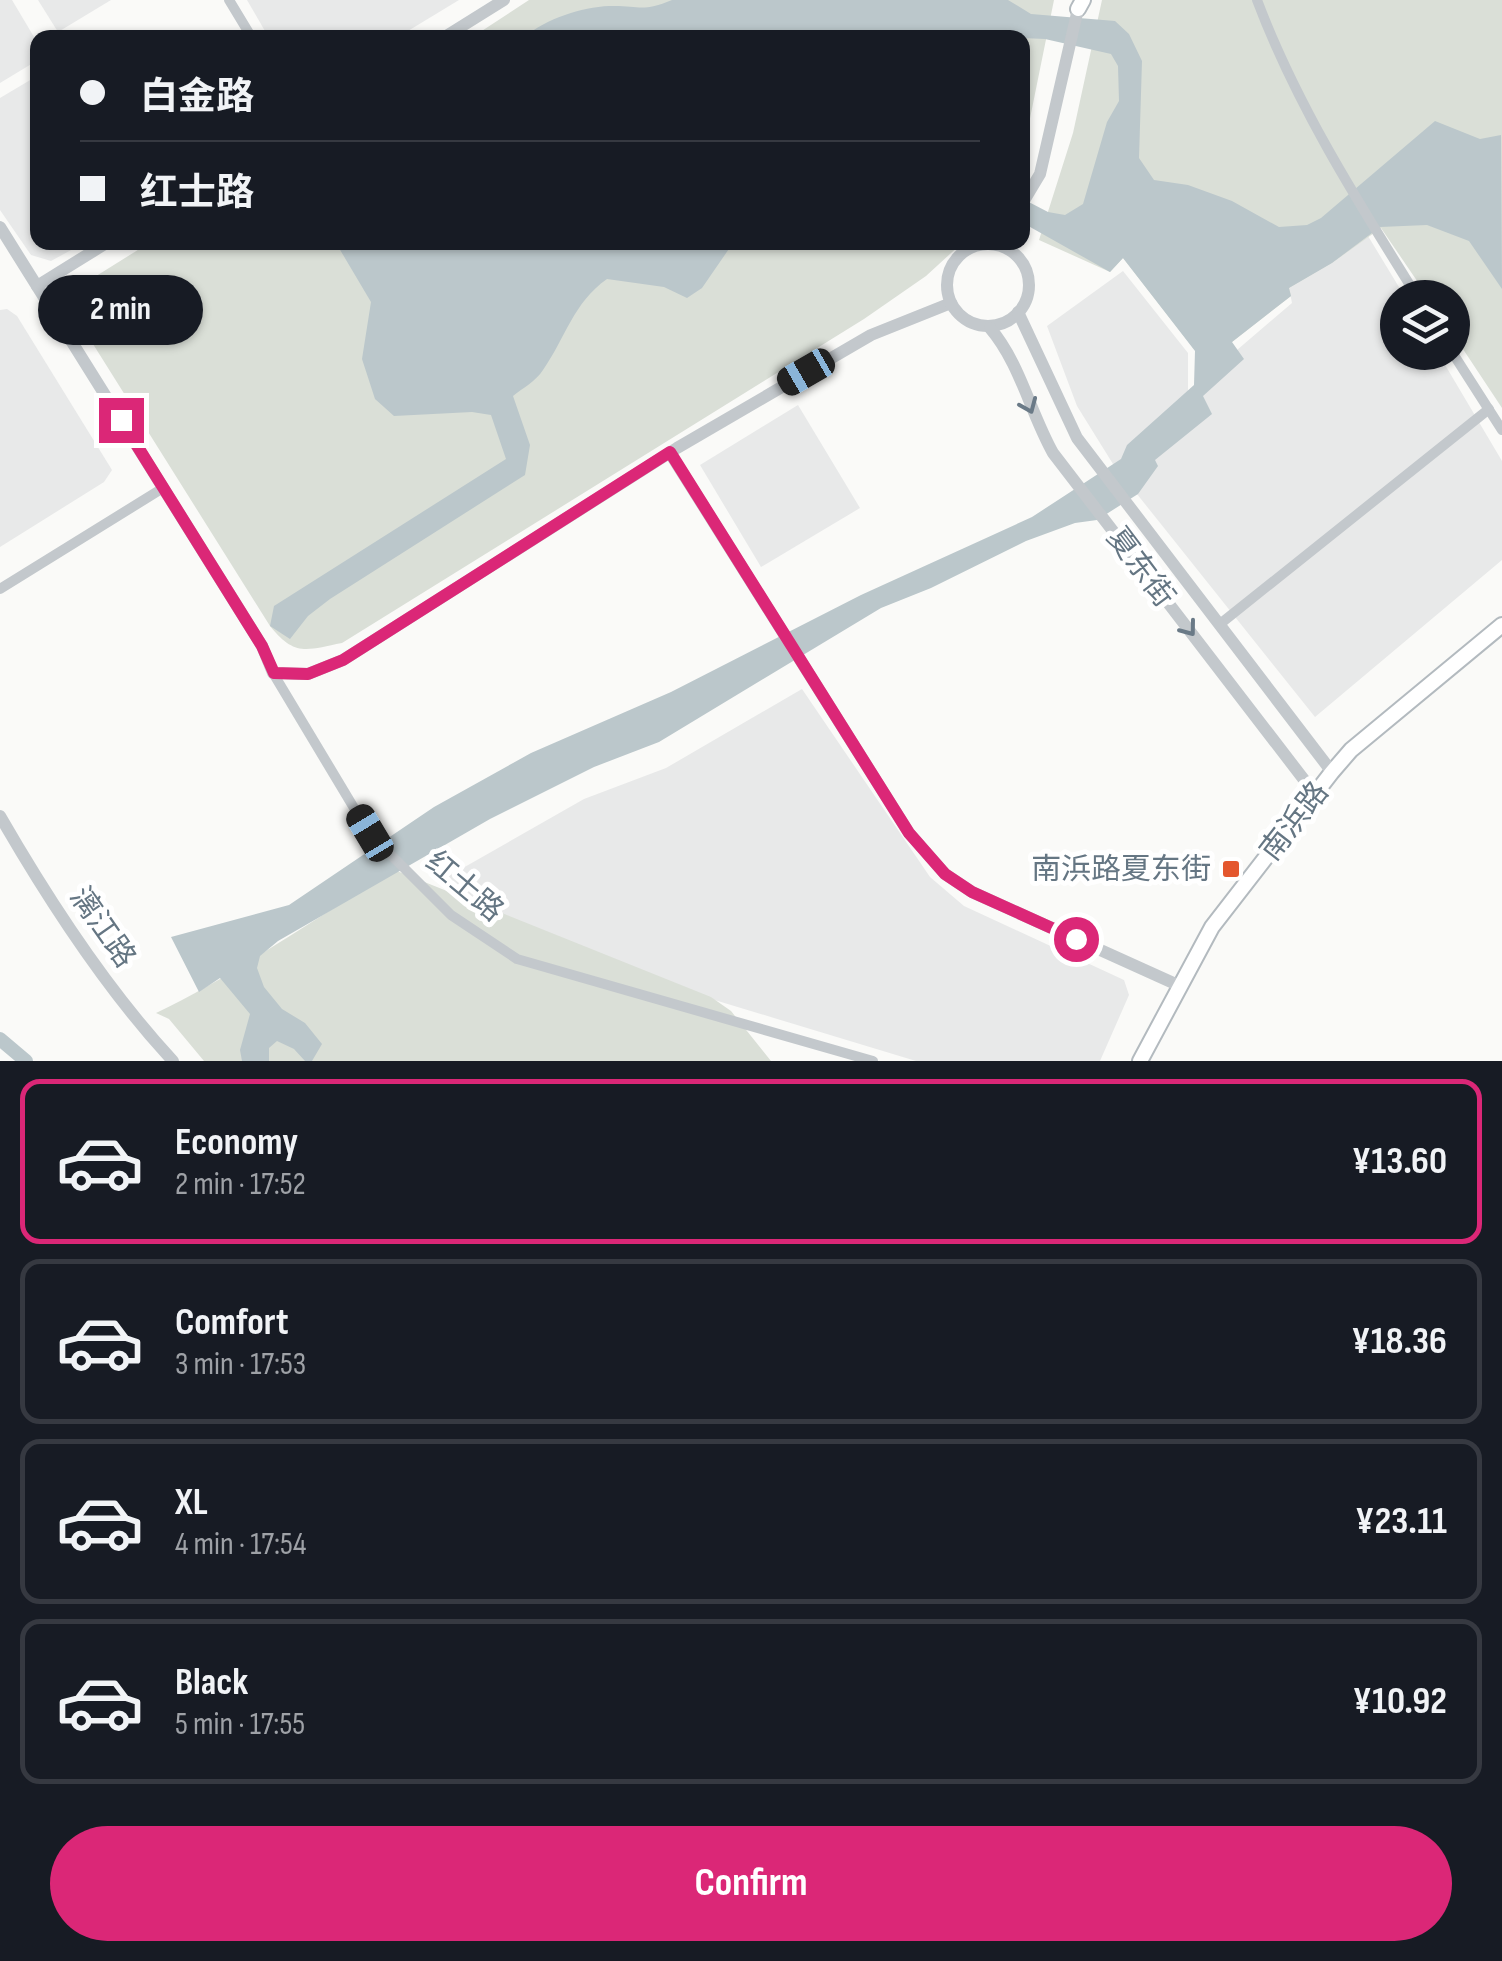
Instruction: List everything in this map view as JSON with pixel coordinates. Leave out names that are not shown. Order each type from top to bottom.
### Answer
[{"type":"main road","name":"南浜路","points":[[1140,1061],[1212,928],[1332,772],[1352,750],[1502,625]]},
{"type":"street","points":[[228,0],[247,30]]},
{"type":"street","points":[[456,30],[504,0]]},
{"type":"street","points":[[1258,0],[1279,56],[1347,184],[1407,280]]},
{"type":"street","points":[[1030,191],[1040,174],[1078,3]]},
{"type":"street","name":"红士路","points":[[0,228],[262,646],[274,673],[370,833],[451,915],[516,959],[873,1061]]},
{"type":"street","points":[[37,286],[95,250]]},
{"type":"street","points":[[966,250],[948,272],[951,303],[961,316],[990,328],[1006,322],[1027,298],[1030,281],[1025,265],[1010,250]]},
{"type":"street","points":[[274,673],[308,674],[343,660],[670,452],[871,334],[951,303]]},
{"type":"street","name":"夏东街","points":[[1018,312],[1064,415],[1098,466],[1332,772]]},
{"type":"street","name":"夏东街","points":[[990,328],[1014,362],[1040,430],[1075,482],[1315,794]]},
{"type":"street","points":[[1464,370],[1500,422]]},
{"type":"street","points":[[1220,624],[1489,409]]},
{"type":"street","points":[[670,452],[909,833],[945,874],[972,892],[1180,986]]},
{"type":"street","points":[[0,588],[163,488]]},
{"type":"street","name":"漓江路","points":[[0,816],[93,958],[173,1061]]},
{"type":"shaded area","points":[[0,0],[12,0],[30,30],[30,65],[0,83]]},
{"type":"shaded area","points":[[38,0],[111,0],[61,30],[57,30]]},
{"type":"shaded area","points":[[247,0],[459,0],[410,30],[264,30]]},
{"type":"shaded area","points":[[529,0],[1054,0],[1030,118],[1030,30],[483,30]]},
{"type":"shaded area","points":[[672,0],[1008,0],[1031,14],[1115,21],[1129,34],[1142,61],[1139,158],[1154,180],[1188,185],[1232,201],[1279,227],[1307,225],[1321,218],[1435,121],[1480,139],[1501,135],[1502,289],[1469,241],[1427,225],[1380,227],[1332,263],[1289,288],[1291,296],[1232,342],[1244,359],[1203,396],[1212,414],[1155,460],[1158,466],[1138,494],[1097,520],[1075,523],[1026,541],[881,608],[659,742],[594,767],[490,819],[278,941],[260,956],[257,968],[264,987],[282,1009],[305,1023],[322,1044],[312,1061],[305,1061],[294,1049],[277,1041],[269,1048],[269,1061],[242,1061],[240,1050],[250,1014],[220,978],[199,992],[171,937],[289,905],[434,807],[531,753],[671,692],[861,595],[1032,517],[1121,459],[1127,445],[1194,385],[1195,351],[1123,258],[1110,272],[1030,227],[1030,203],[1065,215],[1083,204],[1107,122],[1119,101],[1118,66],[1111,54],[1030,38],[1030,30],[536,30],[553,20],[598,7],[662,4]]},
{"type":"shaded area","points":[[1102,0],[1502,0],[1502,408],[1470,360],[1470,280],[1416,280],[1381,228],[1289,288],[1291,296],[1205,363],[1123,258],[1110,272],[1039,240],[1073,133]]},
{"type":"shaded area","points":[[30,80],[30,250],[71,250],[51,261],[31,255],[0,210],[0,98]]},
{"type":"shaded area","points":[[1368,236],[1395,280],[1380,280],[1380,370],[1448,370],[1502,461],[1502,560],[1315,717],[1113,464],[1077,406],[1047,326],[1123,271],[1188,353],[1188,390],[1205,418],[1202,396],[1243,359],[1237,350],[1292,303],[1289,288]]},
{"type":"shaded area","points":[[138,250],[954,250],[926,276],[864,319],[342,643],[310,649],[287,643],[270,626],[71,309],[85,283]]},
{"type":"shaded area","points":[[340,250],[728,250],[702,288],[687,298],[664,287],[607,279],[595,288],[540,374],[513,396],[530,445],[525,475],[330,599],[308,616],[290,639],[270,626],[274,606],[506,459],[491,415],[472,412],[394,416],[375,399],[362,359],[371,302]]},
{"type":"shaded area","points":[[7,309],[17,316],[112,470],[104,482],[0,547],[0,310]]},
{"type":"shaded area","points":[[798,405],[860,508],[761,567],[700,465]]},
{"type":"shaded area","points":[[802,689],[930,877],[964,906],[1124,980],[1129,995],[1100,1061],[916,1061],[632,975],[489,922],[440,881],[584,799],[666,768]]},
{"type":"shaded area","points":[[397,871],[711,997],[731,1011],[771,1061],[204,1061],[169,1019],[156,1013],[218,980]]},
{"type":"waterway","points":[[0,1039],[26,1061]]},
{"type":"place","name":"南浜路夏东街","points":[[1231,869]]},
{"type":"route","points":[[121,420],[262,646],[274,673],[308,674],[343,660],[670,452],[909,833],[945,874],[972,892],[1076,939]]}]
